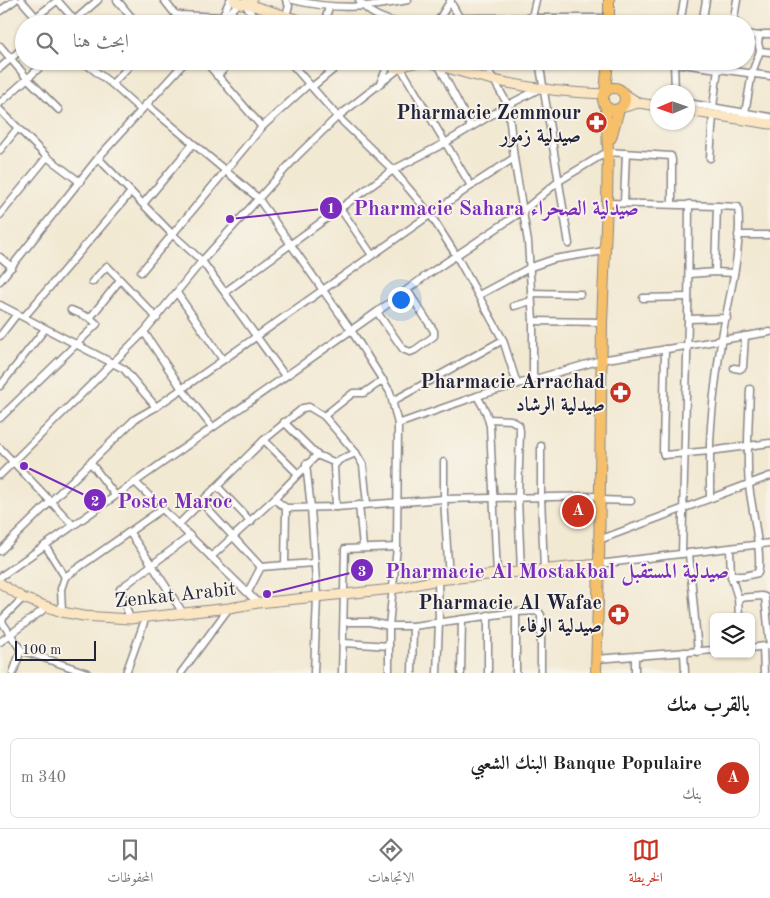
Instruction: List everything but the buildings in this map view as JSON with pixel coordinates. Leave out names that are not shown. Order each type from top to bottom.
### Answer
[{"type":"main road","points":[[609,0],[609,15]]},
{"type":"main road","points":[[596,673],[601,360],[607,202],[605,98],[608,70]]},
{"type":"main road","points":[[607,150],[620,108],[624,102],[613,70]]},
{"type":"main road","points":[[605,98],[611,88],[621,91]]},
{"type":"main road","points":[[605,98],[612,110],[620,108]]},
{"type":"street","points":[[0,11],[14,0]]},
{"type":"street","points":[[21,0],[34,15]]},
{"type":"street","points":[[39,15],[58,0],[71,15]]},
{"type":"street","points":[[84,15],[98,0]]},
{"type":"street","points":[[164,0],[175,14],[179,15]]},
{"type":"street","points":[[265,0],[274,12]]},
{"type":"street","points":[[241,2],[286,15],[289,6],[286,0]]},
{"type":"street","points":[[293,0],[329,7],[408,0]]},
{"type":"street","points":[[533,15],[536,0]]},
{"type":"street","points":[[682,15],[684,0]]},
{"type":"street","points":[[704,15],[706,0]]},
{"type":"street","points":[[734,15],[737,0]]},
{"type":"street","points":[[120,1],[130,15]]},
{"type":"street","points":[[441,15],[450,1],[458,15]]},
{"type":"street","points":[[227,15],[241,2]]},
{"type":"street","points":[[241,2],[251,15]]},
{"type":"street","points":[[361,3],[374,15]]},
{"type":"street","points":[[327,15],[329,7]]},
{"type":"street","points":[[755,35],[770,34]]},
{"type":"street","points":[[755,65],[760,51],[759,36]]},
{"type":"street","points":[[0,46],[15,63]]},
{"type":"street","points":[[760,51],[770,52]]},
{"type":"street","points":[[0,68],[15,55]]},
{"type":"street","points":[[21,70],[59,110]]},
{"type":"street","points":[[0,103],[36,70]]},
{"type":"street","points":[[94,70],[141,110]]},
{"type":"street","points":[[112,84],[125,70]]},
{"type":"street","points":[[0,281],[98,158],[178,70]]},
{"type":"street","points":[[213,70],[262,127]]},
{"type":"street","points":[[217,76],[223,70]]},
{"type":"street","points":[[297,70],[338,117],[393,170],[430,214],[456,255],[504,340],[518,384]]},
{"type":"street","points":[[141,272],[262,127],[329,70]]},
{"type":"street","points":[[380,82],[386,70]]},
{"type":"street","points":[[0,475],[144,332],[202,261],[298,155],[338,117],[380,82],[399,70]]},
{"type":"street","points":[[409,70],[445,143],[471,186]]},
{"type":"street","points":[[441,70],[471,127]]},
{"type":"street","points":[[455,70],[541,90],[582,93],[605,98]]},
{"type":"street","points":[[489,70],[508,105],[514,158],[524,210],[533,321],[533,379]]},
{"type":"street","points":[[540,70],[541,90],[560,181],[569,244]]},
{"type":"street","points":[[674,70],[675,85]]},
{"type":"street","points":[[710,158],[718,70]]},
{"type":"street","points":[[726,70],[770,76]]},
{"type":"street","points":[[746,116],[753,70]]},
{"type":"street","points":[[226,292],[393,170],[445,143],[508,105],[541,90]]},
{"type":"street","points":[[621,91],[639,103]]},
{"type":"street","points":[[620,108],[639,103],[650,105]]},
{"type":"street","points":[[146,104],[258,198],[350,330],[390,392],[398,424],[397,547],[389,626],[389,673]]},
{"type":"street","points":[[695,105],[713,111]]},
{"type":"street","points":[[0,110],[47,157],[80,182]]},
{"type":"street","points":[[695,111],[770,117]]},
{"type":"street","points":[[746,116],[770,124]]},
{"type":"street","points":[[0,150],[18,129]]},
{"type":"street","points":[[143,204],[193,144]]},
{"type":"street","points":[[0,577],[456,255],[524,210],[560,181],[607,150],[671,156],[672,203]]},
{"type":"street","points":[[624,203],[626,153]]},
{"type":"street","points":[[0,215],[47,157]]},
{"type":"street","points":[[98,158],[172,234],[202,261],[285,376]]},
{"type":"street","points":[[0,551],[135,419],[156,407],[430,214],[514,158]]},
{"type":"street","points":[[0,336],[21,316],[131,192]]},
{"type":"street","points":[[607,202],[738,207],[738,234],[734,273],[712,410],[710,498]]},
{"type":"street","points":[[689,204],[683,508],[685,554],[698,652]]},
{"type":"street","points":[[715,272],[717,206]]},
{"type":"street","points":[[340,208],[372,255]]},
{"type":"street","points":[[738,234],[770,235]]},
{"type":"street","points":[[479,295],[530,267],[554,260],[604,251]]},
{"type":"street","points":[[0,257],[12,266]]},
{"type":"street","points":[[92,282],[105,266],[157,318]]},
{"type":"street","points":[[689,274],[734,273]]},
{"type":"street","points":[[90,318],[120,280]]},
{"type":"street","points":[[377,312],[404,349],[410,352],[428,342],[434,336],[434,330],[407,290]]},
{"type":"street","points":[[177,293],[223,360]]},
{"type":"street","points":[[531,293],[580,294]]},
{"type":"street","points":[[643,298],[688,297]]},
{"type":"street","points":[[514,306],[531,301]]},
{"type":"street","points":[[0,305],[124,369],[156,407]]},
{"type":"street","points":[[0,418],[77,345],[96,324],[90,318],[71,310]]},
{"type":"street","points":[[688,320],[726,318]]},
{"type":"street","points":[[533,321],[602,322]]},
{"type":"street","points":[[0,386],[45,329]]},
{"type":"street","points":[[144,332],[182,389],[212,427]]},
{"type":"street","points":[[398,424],[477,396],[601,360],[770,332]]},
{"type":"street","points":[[734,368],[740,369],[744,367],[745,336]]},
{"type":"street","points":[[393,401],[504,340]]},
{"type":"street","points":[[665,349],[663,453],[685,454],[770,443]]},
{"type":"street","points":[[324,416],[353,393],[364,393],[382,380]]},
{"type":"street","points":[[731,576],[758,573],[759,568],[749,484],[750,389]]},
{"type":"street","points":[[477,396],[489,419],[492,441],[497,574]]},
{"type":"street","points":[[179,524],[284,422],[303,408],[309,407],[324,416],[363,465],[367,504]]},
{"type":"street","points":[[489,419],[511,420],[519,425],[518,498],[521,571]]},
{"type":"street","points":[[284,422],[317,455],[336,463]]},
{"type":"street","points":[[264,440],[298,474]]},
{"type":"street","points":[[541,446],[540,497],[544,568]]},
{"type":"street","points":[[0,448],[73,525]]},
{"type":"street","points":[[336,507],[334,466],[336,463],[356,454]]},
{"type":"street","points":[[211,558],[251,522],[306,464],[317,455]]},
{"type":"street","points":[[90,462],[115,495]]},
{"type":"street","points":[[444,462],[444,500],[449,579]]},
{"type":"street","points":[[306,464],[317,597],[314,673]]},
{"type":"street","points":[[599,540],[770,476]]},
{"type":"street","points":[[135,482],[258,603]]},
{"type":"street","points":[[218,487],[251,522]]},
{"type":"street","points":[[274,499],[286,508],[540,497],[600,498],[631,501]]},
{"type":"street","points":[[201,502],[261,567]]},
{"type":"street","points":[[359,504],[363,547]]},
{"type":"street","points":[[285,565],[286,508]]},
{"type":"street","points":[[62,612],[61,589],[65,577],[162,509]]},
{"type":"street","points":[[130,533],[183,613]]},
{"type":"street","points":[[130,619],[120,589],[190,536]]},
{"type":"street","points":[[599,564],[770,543]]},
{"type":"street","points":[[45,545],[65,577]]},
{"type":"street","points":[[342,673],[345,549],[397,547]]},
{"type":"street","points":[[730,549],[731,576],[738,598],[739,613]]},
{"type":"street","points":[[261,567],[315,563]]},
{"type":"street","name":"Zenkat Arabit","points":[[0,582],[22,598],[62,612],[83,616],[130,619],[394,589],[438,580],[599,564]]},
{"type":"street","points":[[248,592],[261,567]]},
{"type":"street","points":[[437,673],[438,580]]},
{"type":"street","points":[[738,598],[765,597],[768,646],[764,673]]},
{"type":"street","points":[[22,598],[2,620],[2,624],[21,650],[88,673]]},
{"type":"street","points":[[0,642],[46,607]]},
{"type":"street","points":[[181,673],[228,608]]},
{"type":"street","points":[[344,622],[370,622],[389,626],[413,626],[536,611],[540,614],[542,636],[541,673]]},
{"type":"street","points":[[516,612],[516,673]]},
{"type":"street","points":[[488,616],[488,673]]},
{"type":"street","points":[[126,673],[146,617]]},
{"type":"street","points":[[461,673],[462,619]]},
{"type":"street","points":[[412,673],[413,626]]},
{"type":"street","points":[[344,643],[389,646]]},
{"type":"street","points":[[755,648],[768,646]]},
{"type":"street","points":[[14,673],[21,650]]},
{"type":"street","points":[[596,659],[710,650]]},
{"type":"street","points":[[684,652],[686,673]]},
{"type":"street","points":[[635,657],[635,673]]},
{"type":"place","name":"Pharmacie Zemmour صيدلية زمور","points":[[597,123]]},
{"type":"place","name":"Pharmacie Sahara صيدلية الصحراء","points":[[230,219]]},
{"type":"place","name":"Pharmacie Arrachad صيدلية الرشاد","points":[[621,392]]},
{"type":"place","name":"Poste Maroc","points":[[24,466]]},
{"type":"place","name":"Banque Populaire البنك الشعبي","points":[[578,511]]},
{"type":"place","name":"Pharmacie Al Mostakbal صيدلية المستقبل","points":[[267,594]]},
{"type":"place","name":"Pharmacie Al Wafae صيدلية الوفاء","points":[[618,614]]}]
